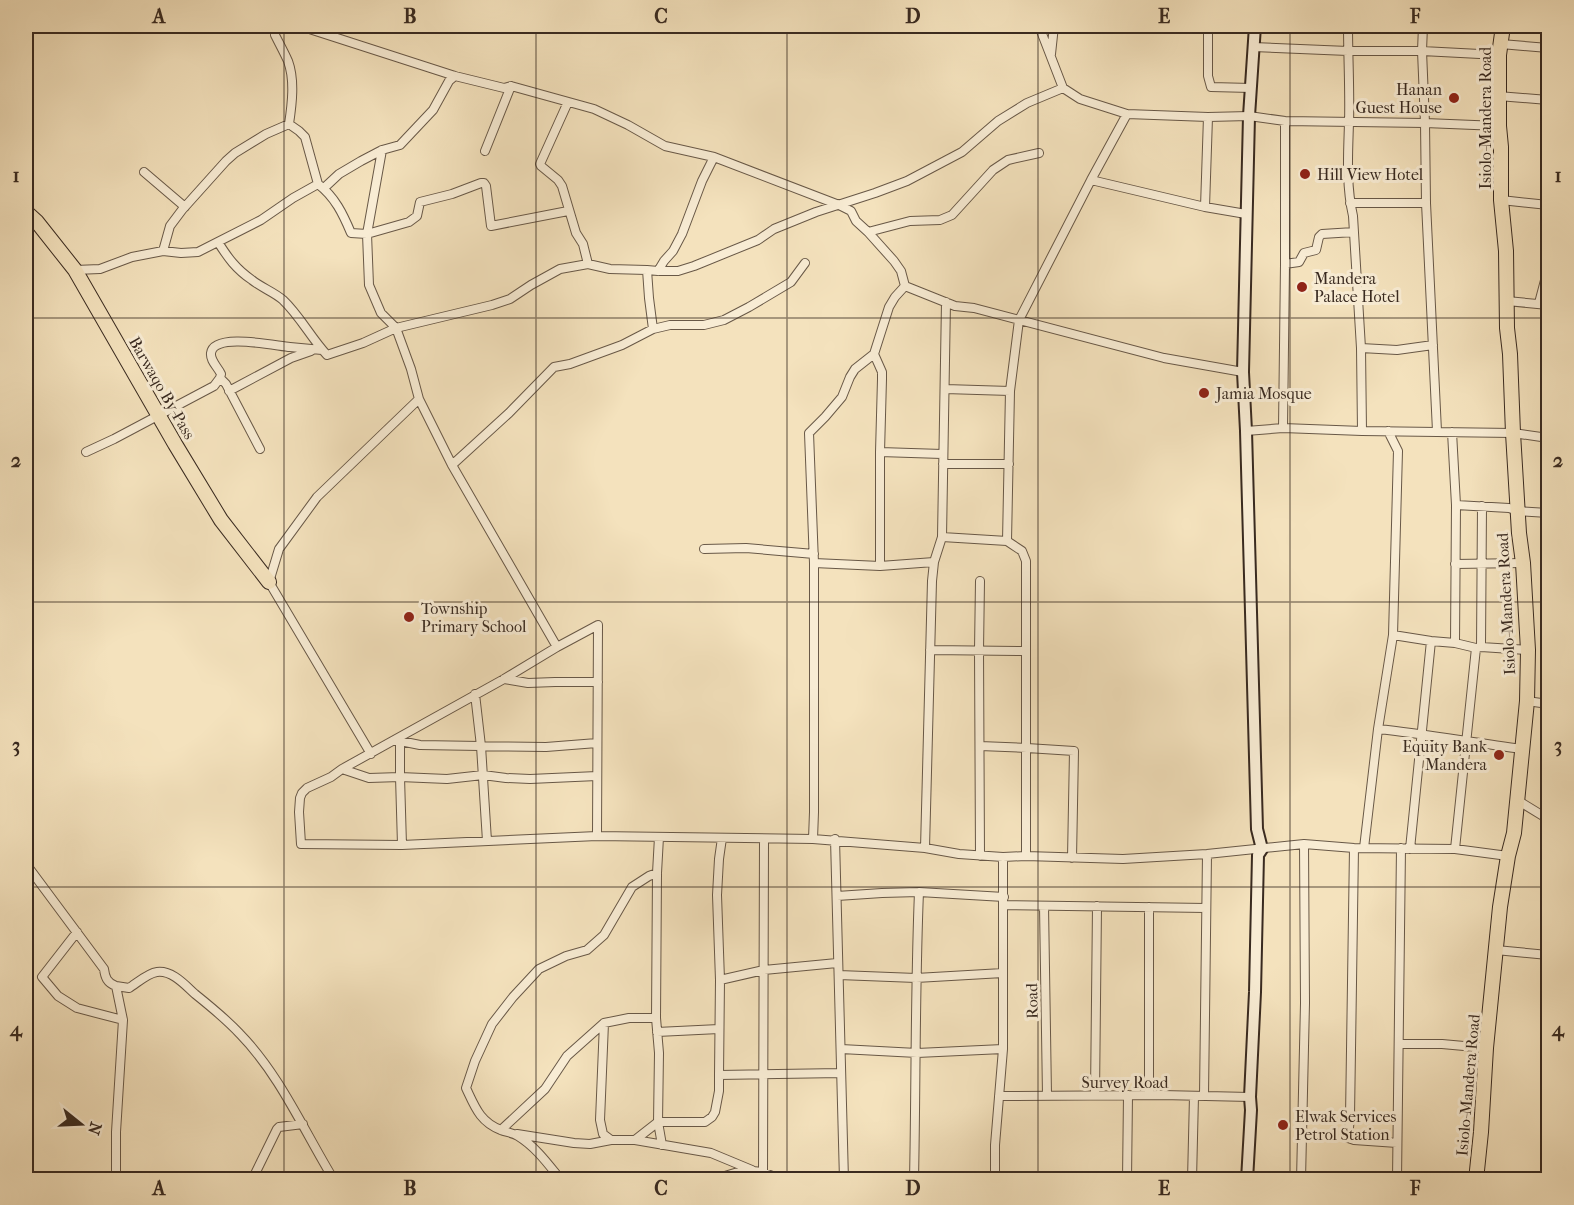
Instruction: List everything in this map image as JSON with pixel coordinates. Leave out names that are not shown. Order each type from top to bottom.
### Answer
[{"type":"highway","name":"Isiolo-Mandera Road","points":[[1476,1179],[1500,907],[1514,833],[1527,701],[1528,650],[1513,433],[1499,126],[1498,96],[1503,26]]},
{"type":"highway","name":"Barwaqo By-Pass","points":[[26,212],[37,222],[75,270],[221,520],[268,582]]},
{"type":"main road","points":[[1247,1179],[1258,855],[1262,849],[1257,829],[1243,372],[1249,116],[1255,26]]},
{"type":"street","points":[[300,26],[454,76],[504,88],[511,86],[594,110],[628,125],[665,146],[714,157],[839,205],[851,212],[856,221],[897,266],[905,286]]},
{"type":"street","points":[[1039,26],[1064,88],[1080,99],[1127,114],[1249,116],[1284,121],[1499,126]]},
{"type":"street","points":[[1050,55],[1054,26]]},
{"type":"street","points":[[1208,26],[1208,76],[1211,87],[1251,88]]},
{"type":"street","points":[[1347,26],[1349,122],[1347,162],[1353,216],[1361,348],[1362,431]]},
{"type":"street","points":[[1423,26],[1426,203],[1437,431]]},
{"type":"street","points":[[275,35],[291,72],[292,102],[289,124]]},
{"type":"street","points":[[1253,47],[1347,51],[1548,48]]},
{"type":"street","points":[[75,270],[100,269],[132,257],[163,251],[198,252],[261,220],[293,198],[321,186],[361,161],[382,150],[400,145],[433,110],[454,76]]},
{"type":"street","points":[[485,151],[511,86]]},
{"type":"street","points":[[86,452],[214,386],[221,374],[212,361],[211,352],[214,346],[221,343],[243,341],[319,350],[327,355],[363,343],[396,328],[510,299],[560,269],[588,264],[610,269],[678,271],[758,240],[792,221],[907,181],[962,152],[998,121],[1027,103],[1064,88]]},
{"type":"street","points":[[1498,96],[1548,100]]},
{"type":"street","points":[[568,102],[540,164],[562,186],[568,211],[576,233],[583,244],[588,264]]},
{"type":"street","points":[[1007,541],[1010,391],[1019,320],[1127,114]]},
{"type":"street","points":[[1205,207],[1208,117]]},
{"type":"street","points":[[1283,428],[1284,121]]},
{"type":"street","points":[[289,124],[305,136],[321,186],[343,214],[351,232],[367,234],[409,222],[417,216],[420,202],[452,194],[481,183],[486,186],[491,226],[568,211]]},
{"type":"street","points":[[163,251],[170,226],[235,153],[266,134],[289,124]]},
{"type":"street","points":[[382,150],[367,234],[369,285],[381,313],[396,328],[419,399],[452,465],[557,646]]},
{"type":"street","points":[[868,232],[910,221],[940,220],[952,215],[993,170],[1008,160],[1039,153]]},
{"type":"street","points":[[658,271],[682,234],[702,181],[714,157]]},
{"type":"street","points":[[144,172],[185,207]]},
{"type":"street","points":[[1091,180],[1205,207],[1246,214]]},
{"type":"street","points":[[1502,200],[1548,205]]},
{"type":"street","points":[[1350,203],[1426,203]]},
{"type":"street","points":[[1285,264],[1299,262],[1304,253],[1316,250],[1322,234],[1354,232]]},
{"type":"street","points":[[218,242],[232,264],[252,281],[284,301],[302,322],[319,350]]},
{"type":"street","points":[[452,465],[554,367],[570,364],[622,345],[653,329],[670,325],[704,325],[724,320],[791,282],[805,263]]},
{"type":"street","points":[[1539,303],[1548,269]]},
{"type":"street","points":[[647,270],[653,329]]},
{"type":"street","points":[[905,286],[955,306],[974,308],[1164,358],[1243,372]]},
{"type":"street","points":[[813,838],[814,554],[809,433],[842,397],[855,369],[873,354],[889,307],[905,286]]},
{"type":"street","points":[[1507,301],[1548,304]]},
{"type":"street","points":[[925,848],[932,581],[934,562],[942,537],[946,302]]},
{"type":"street","points":[[1361,348],[1397,350],[1433,345]]},
{"type":"street","points":[[229,391],[291,358],[319,350]]},
{"type":"street","points":[[873,354],[882,372],[880,566]]},
{"type":"street","points":[[220,378],[226,384],[260,449]]},
{"type":"street","points":[[945,389],[1010,391]]},
{"type":"street","points":[[371,754],[268,582],[279,549],[317,497],[419,399]]},
{"type":"street","points":[[1246,431],[1283,428],[1437,431],[1513,433],[1548,438]]},
{"type":"street","points":[[1364,848],[1378,729],[1393,635],[1398,451],[1388,431]]},
{"type":"street","points":[[1452,432],[1456,505],[1455,643]]},
{"type":"street","points":[[880,452],[942,454]]},
{"type":"street","points":[[943,464],[1009,464]]},
{"type":"street","points":[[1456,505],[1548,513]]},
{"type":"street","points":[[1455,849],[1478,648],[1482,506]]},
{"type":"street","points":[[942,537],[1007,541],[1022,551],[1026,561],[1026,856]]},
{"type":"street","points":[[704,549],[746,548],[814,554]]},
{"type":"street","points":[[814,563],[880,566],[934,562]]},
{"type":"street","points":[[1455,564],[1523,563]]},
{"type":"street","points":[[980,581],[980,856]]},
{"type":"street","points":[[597,836],[598,625],[557,646],[396,741],[307,788],[300,798],[301,844],[402,845],[597,836],[813,838],[1003,857],[1123,859],[1207,854],[1304,844],[1354,848],[1455,849],[1508,856]]},
{"type":"street","points":[[1393,635],[1478,648],[1528,650]]},
{"type":"street","points":[[1410,849],[1431,641]]},
{"type":"street","points":[[930,650],[1026,651]]},
{"type":"street","points":[[504,679],[528,684],[598,682]]},
{"type":"street","points":[[476,694],[487,841]]},
{"type":"street","points":[[1527,701],[1548,704]]},
{"type":"street","points":[[1378,729],[1522,749]]},
{"type":"street","points":[[396,741],[420,745],[546,747],[597,743]]},
{"type":"street","points":[[396,741],[400,777],[402,845]]},
{"type":"street","points":[[980,746],[1074,751],[1072,858]]},
{"type":"street","points":[[342,769],[369,778],[447,779],[483,775],[530,779],[597,776]]},
{"type":"street","points":[[1517,800],[1548,819]]},
{"type":"street","points":[[659,837],[656,1018],[659,1053],[658,1122],[662,1144]]},
{"type":"street","points":[[635,1140],[658,1122],[705,1122],[712,1116],[718,1104],[720,980],[717,895],[722,838]]},
{"type":"street","points":[[763,1172],[764,839]]},
{"type":"street","points":[[835,839],[844,1179]]},
{"type":"street","points":[[1301,1179],[1305,1003],[1304,844]]},
{"type":"street","points":[[1354,848],[1348,1138],[1396,1143]]},
{"type":"street","points":[[1397,1179],[1401,848]]},
{"type":"street","points":[[1204,1096],[1207,854]]},
{"type":"street","points":[[995,1179],[1003,1049],[1003,857]]},
{"type":"street","points":[[27,869],[104,969],[105,977],[111,985],[129,988],[153,972],[166,973],[176,978],[240,1034],[262,1061],[296,1111],[334,1179]]},
{"type":"street","points":[[657,873],[632,887],[604,935],[587,950],[566,956],[539,969],[513,997],[492,1024],[475,1061],[466,1088],[485,1122],[501,1131],[574,1143],[635,1140],[662,1144],[711,1153],[752,1170],[782,1179]]},
{"type":"street","points":[[837,896],[920,892],[1044,906],[1206,908]]},
{"type":"street","points":[[914,1179],[916,978],[920,892]]},
{"type":"street","name":"Road","points":[[1044,906],[1047,1095]]},
{"type":"street","points":[[1095,1095],[1097,906]]},
{"type":"street","points":[[1149,907],[1149,1095]]},
{"type":"street","points":[[77,932],[42,977],[58,996],[77,1008],[123,1020]]},
{"type":"street","points":[[1496,950],[1548,955]]},
{"type":"street","points":[[720,980],[764,970],[837,963]]},
{"type":"street","points":[[839,975],[916,978],[1003,973]]},
{"type":"street","points":[[116,986],[123,1020],[116,1120],[116,1179]]},
{"type":"street","points":[[501,1131],[545,1089],[567,1056],[604,1023],[628,1018],[656,1018]]},
{"type":"street","points":[[604,1023],[600,1120],[603,1134],[611,1140]]},
{"type":"street","points":[[657,1032],[719,1029]]},
{"type":"street","points":[[1399,1044],[1442,1044],[1486,1048]]},
{"type":"street","points":[[841,1050],[917,1053],[1003,1049]]},
{"type":"street","points":[[719,1075],[841,1073]]},
{"type":"street","points":[[1127,1179],[1128,1095]]},
{"type":"street","name":"Survey Road","points":[[999,1096],[1250,1097]]},
{"type":"street","points":[[1192,1179],[1194,1096]]},
{"type":"street","points":[[252,1179],[277,1129],[303,1124]]},
{"type":"street","points":[[516,1134],[537,1150],[561,1179]]},
{"type":"street","points":[[713,1179],[752,1170]]},
{"type":"place","name":"Hanan Guest House","points":[[1454,98]]},
{"type":"place","name":"Hill View Hotel","points":[[1305,174]]},
{"type":"place","name":"Mandera Palace Hotel","points":[[1302,287]]},
{"type":"place","name":"Jamia Mosque","points":[[1204,393]]},
{"type":"place","name":"Township Primary School","points":[[409,617]]},
{"type":"place","name":"Equity Bank Mandera","points":[[1499,755]]},
{"type":"place","name":"Elwak Services Petrol Station","points":[[1283,1125]]}]
